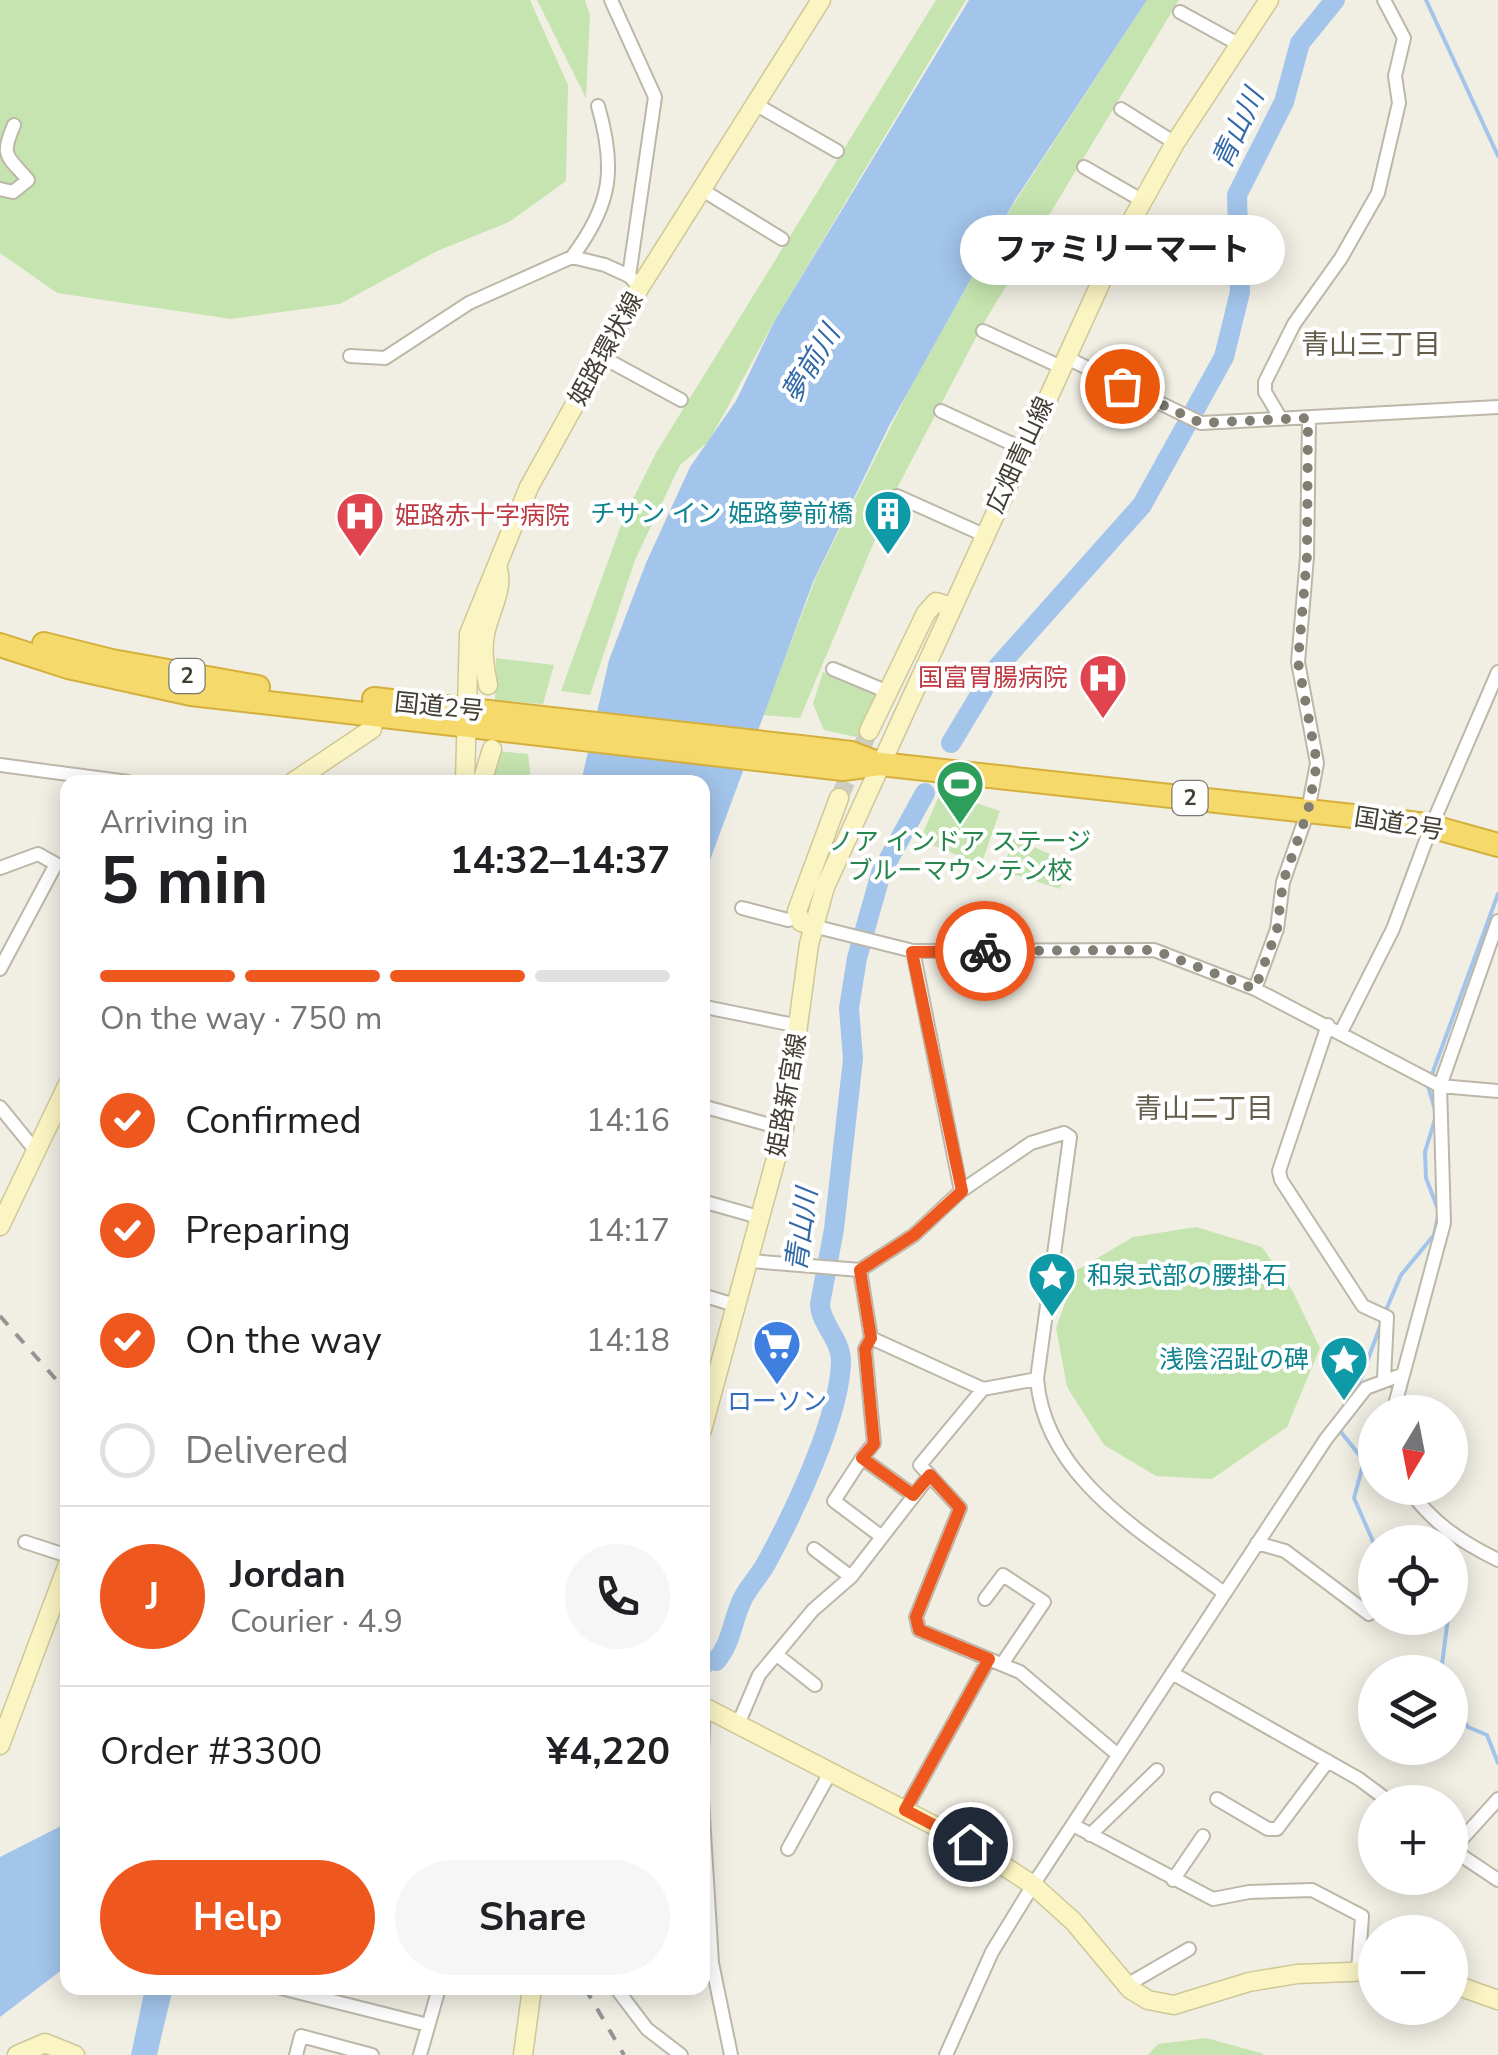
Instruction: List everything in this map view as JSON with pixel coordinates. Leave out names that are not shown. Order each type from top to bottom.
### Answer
[{"type":"highway","name":"国道2号","points":[[0,630],[82,654],[194,678],[466,718],[797,755],[843,769],[880,764],[1430,826],[1498,845]]},
{"type":"highway","name":"国道2号","points":[[0,645],[68,667],[191,694],[375,715],[466,718]]},
{"type":"main road","name":"姫路環状線","points":[[466,775],[469,634],[475,609],[529,486],[602,356],[634,282],[704,190],[821,0]]},
{"type":"main road","name":"広畑青山線","points":[[880,764],[1100,282],[1175,143],[1270,0]]},
{"type":"main road","points":[[488,685],[483,657],[500,578],[497,565]]},
{"type":"main road","points":[[869,731],[926,614],[936,602],[951,607]]},
{"type":"main road","points":[[303,775],[372,729],[375,715]]},
{"type":"main road","points":[[484,775],[492,749]]},
{"type":"main road","name":"姫路新宮線","points":[[710,1388],[752,1261],[784,1129],[799,1026],[805,922],[880,764]]},
{"type":"main road","points":[[805,922],[806,880],[839,798]]},
{"type":"main road","points":[[0,1226],[60,1100]]},
{"type":"main road","points":[[0,1745],[60,1585]]},
{"type":"main road","points":[[710,1709],[905,1810],[1033,1886],[1074,1922],[1127,1985],[1148,2000],[1174,2006],[1250,1982],[1358,1972]]},
{"type":"main road","points":[[1468,1989],[1498,2000]]},
{"type":"main road","points":[[522,2055],[531,1995]]},
{"type":"main road","points":[[17,2055],[46,2043],[75,2055]]},
{"type":"street","points":[[572,257],[634,282],[655,97],[612,0]]},
{"type":"street","points":[[1281,419],[1265,392],[1265,382],[1294,324],[1363,222],[1378,193],[1392,146],[1400,92],[1395,76],[1404,38],[1384,0]]},
{"type":"street","points":[[1180,12],[1240,45]]},
{"type":"street","points":[[756,104],[837,151]]},
{"type":"street","points":[[350,356],[385,358],[470,303],[572,257],[596,223],[607,195],[610,148],[598,106]]},
{"type":"street","points":[[1120,109],[1175,143]]},
{"type":"street","points":[[0,189],[14,192],[28,180],[4,154],[3,146],[14,125]]},
{"type":"street","points":[[1084,167],[1143,201]]},
{"type":"street","points":[[704,190],[782,239]]},
{"type":"street","points":[[1032,250],[1100,282]]},
{"type":"street","points":[[982,331],[1201,423],[1498,407]]},
{"type":"street","points":[[602,356],[681,400]]},
{"type":"street","points":[[941,411],[1023,448]]},
{"type":"street","points":[[1255,989],[1277,930],[1283,882],[1308,811],[1317,763],[1298,662],[1307,556],[1308,418]]},
{"type":"street","points":[[897,496],[984,535]]},
{"type":"street","points":[[832,669],[888,692]]},
{"type":"street","points":[[1384,1378],[1387,1317],[1363,1306],[1281,1180],[1280,1171],[1334,1028],[1393,929],[1430,826],[1498,672]]},
{"type":"street","points":[[0,765],[75,775]]},
{"type":"street","points":[[0,868],[38,854],[56,864],[0,969]]},
{"type":"street","points":[[742,908],[912,952],[1154,950],[1255,989],[1434,1083],[1498,1091]]},
{"type":"street","points":[[1397,1395],[1444,1223],[1434,1083],[1498,921]]},
{"type":"street","points":[[912,952],[962,1191]]},
{"type":"street","points":[[710,1008],[799,1026]]},
{"type":"street","points":[[0,1107],[36,1150]]},
{"type":"street","points":[[710,1108],[784,1129]]},
{"type":"street","points":[[752,1261],[860,1270],[914,1235],[962,1191],[1031,1143],[1064,1133],[1070,1137],[1037,1379],[1040,1407],[1054,1440],[1096,1495],[1224,1593]]},
{"type":"street","points":[[710,1204],[762,1218]]},
{"type":"street","points":[[860,1270],[871,1338],[865,1349],[874,1444],[834,1500],[882,1537]]},
{"type":"street","points":[[710,1297],[738,1306]]},
{"type":"street","points":[[871,1338],[983,1389],[1037,1379]]},
{"type":"street","points":[[946,2055],[992,1952],[1326,1439],[1366,1388],[1384,1378],[1401,1375]]},
{"type":"street","points":[[983,1389],[920,1465],[960,1508],[916,1617],[919,1630],[995,1662],[1042,1688],[1118,1754]]},
{"type":"street","points":[[862,1458],[913,1495]]},
{"type":"street","points":[[739,1722],[759,1675],[813,1610],[850,1577],[930,1475]]},
{"type":"street","points":[[1422,1505],[1453,1536],[1498,1560]]},
{"type":"street","points":[[25,1542],[60,1553]]},
{"type":"street","points":[[1258,1543],[1285,1551],[1358,1606]]},
{"type":"street","points":[[814,1549],[850,1577]]},
{"type":"street","points":[[905,1810],[995,1662],[1044,1602],[1003,1574],[985,1600]]},
{"type":"street","points":[[777,1655],[815,1686]]},
{"type":"street","points":[[1172,1673],[1364,1785]]},
{"type":"street","points":[[1217,1800],[1273,1831],[1328,1761]]},
{"type":"street","points":[[1090,1834],[1157,1770]]},
{"type":"street","points":[[788,1849],[832,1771]]},
{"type":"street","points":[[1468,1831],[1498,1799]]},
{"type":"street","points":[[1073,1825],[1213,1900],[1249,1892],[1312,1890],[1360,1915]]},
{"type":"street","points":[[1173,1880],[1203,1836]]},
{"type":"street","points":[[1468,1860],[1498,1880]]},
{"type":"street","points":[[710,1930],[712,1962],[730,2055]]},
{"type":"street","points":[[1127,1985],[1190,1949]]},
{"type":"street","points":[[327,1995],[428,2025]]},
{"type":"street","points":[[420,2055],[437,1995]]},
{"type":"street","points":[[621,1995],[647,2029],[681,2055]]},
{"type":"street","points":[[296,2055],[301,2036],[372,2055]]},
{"type":"green space","points":[[0,0],[530,0],[568,85],[566,181],[509,222],[437,251],[340,304],[231,319],[57,293],[0,253]]},
{"type":"green space","points":[[537,0],[585,0],[590,15],[586,98]]},
{"type":"green space","points":[[936,0],[966,0],[774,322],[709,441],[680,465],[635,560],[590,695],[561,691],[624,517],[656,453]]},
{"type":"green space","points":[[1147,0],[1179,0],[982,326],[895,492],[800,718],[763,715],[817,575],[910,388],[1011,208]]},
{"type":"green space","points":[[496,658],[554,665],[543,704],[495,700]]},
{"type":"green space","points":[[823,672],[881,695],[856,737],[824,730],[813,704]]},
{"type":"green space","points":[[498,751],[528,754],[530,775],[492,775]]},
{"type":"green space","name":"ノア インドア ステージ ブルーマウンテン校","points":[[941,791],[1000,811],[981,865],[920,840]]},
{"type":"green space","name":"ノア インドア ステージ ブルーマウンテン校","points":[[1013,838],[1068,862],[1060,889],[1003,871]]},
{"type":"green space","points":[[1196,1227],[1262,1247],[1292,1290],[1320,1348],[1287,1427],[1212,1479],[1156,1476],[1104,1445],[1067,1387],[1056,1328],[1077,1270],[1133,1237]]},
{"type":"green space","points":[[1206,2038],[1264,2055],[1148,2055],[1158,2044]]},
{"type":"water","name":"夢前川","points":[[969,0],[1147,0],[1015,200],[889,426],[813,582],[710,860],[710,775],[583,775],[609,660],[646,563],[690,467],[736,401],[774,322]]},
{"type":"water","points":[[60,1827],[60,1971],[0,2017],[0,1857]]},
{"type":"water","points":[[144,1995],[171,1995],[157,2055],[131,2055]]},
{"type":"waterway","name":"青山川","points":[[951,743],[995,670],[1142,505],[1224,357],[1240,292],[1237,195],[1284,102],[1300,43],[1335,0]]},
{"type":"waterway","points":[[1426,0],[1498,156]]},
{"type":"waterway","name":"青山川","points":[[716,1661],[743,1598],[779,1540],[803,1490],[833,1407],[841,1360],[820,1304],[834,1229],[853,1059],[849,1008],[857,958],[881,873],[925,793]]},
{"type":"waterway","points":[[1431,1077],[1498,894]]},
{"type":"waterway","points":[[1428,1086],[1435,1110]]},
{"type":"waterway","points":[[1386,1310],[1401,1275],[1434,1235],[1439,1212],[1426,1178],[1425,1152],[1435,1119]]},
{"type":"waterway","points":[[1334,1422],[1361,1378],[1381,1324]]},
{"type":"waterway","points":[[1341,1432],[1364,1461],[1354,1498],[1366,1525]]},
{"type":"waterway","points":[[1443,1655],[1446,1635]]},
{"type":"waterway","points":[[710,1670],[716,1661]]},
{"type":"waterway","points":[[1468,1727],[1487,1735],[1498,1763]]},
{"type":"tunnel","points":[[839,798],[869,731]]},
{"type":"railway","points":[[0,1316],[60,1384]]},
{"type":"railway","points":[[589,1995],[624,2055]]},
{"type":"way so far","points":[[985,951],[1154,950],[1255,989],[1277,930],[1283,882],[1308,811],[1317,763],[1316,742],[1298,662],[1307,556],[1308,418],[1201,423],[1122,386]]},
{"type":"place","name":"ファミリーマート","points":[[1122,386]]},
{"type":"place","name":"チサン イン 姫路夢前橋","points":[[888,556]]},
{"type":"place","name":"姫路赤十字病院","points":[[360,558]]},
{"type":"place","name":"国富胃腸病院","points":[[1103,720]]},
{"type":"place","name":"ノア インドア ステージ ブルーマウンテン校","points":[[960,826]]},
{"type":"place","name":"和泉式部の腰掛石","points":[[1052,1318]]},
{"type":"place","name":"ローソン","points":[[777,1386]]},
{"type":"place","name":"浅陰沼趾の碑","points":[[1344,1402]]},
{"type":"district","name":"青山三丁目","points":[[1371,345]]},
{"type":"district","name":"青山二丁目","points":[[1204,1109]]},
{"type":"route","points":[[970,1844],[905,1810],[989,1659],[919,1630],[916,1617],[960,1508],[930,1475],[913,1495],[862,1458],[874,1444],[865,1349],[871,1338],[860,1270],[914,1235],[962,1191],[912,952],[985,951]]}]
